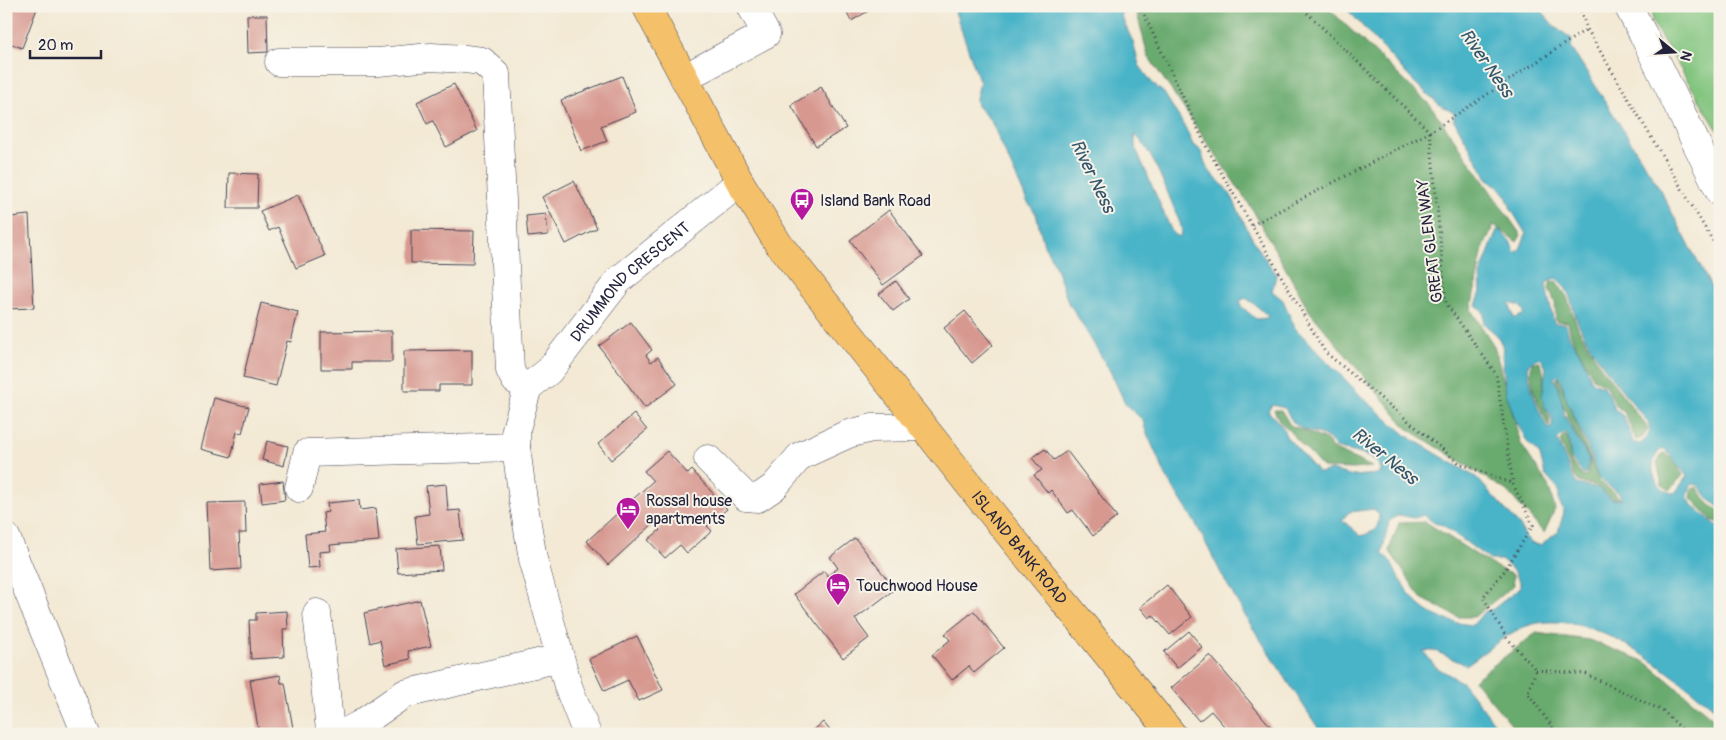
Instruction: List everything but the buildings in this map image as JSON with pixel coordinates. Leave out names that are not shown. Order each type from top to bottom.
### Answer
[{"type":"main road","name":"ISLAND BANK ROAD","points":[[646,6],[740,182],[778,243],[923,427],[1172,734]]},
{"type":"street","points":[[684,78],[766,34],[751,6]]},
{"type":"street","points":[[1629,7],[1720,192]]},
{"type":"street","points":[[279,62],[378,62],[431,57],[482,62],[496,74],[503,184],[510,370],[516,380],[528,387],[516,429],[516,447],[533,559],[568,686],[587,734]]},
{"type":"street","name":"DRUMMOND CRESCENT","points":[[528,387],[549,371],[619,280],[740,182]]},
{"type":"street","points":[[708,459],[746,497],[758,498],[774,487],[800,456],[848,434],[872,428],[923,427]]},
{"type":"street","points":[[300,488],[306,453],[516,447]]},
{"type":"street","points":[[6,537],[86,734]]},
{"type":"street","points":[[317,612],[330,730],[338,734]]},
{"type":"street","points":[[342,734],[361,724],[404,694],[560,658]]},
{"type":"path","points":[[1140,6],[1207,148],[1326,352],[1459,463],[1513,484]]},
{"type":"path","points":[[1300,6],[1430,132]]},
{"type":"path","points":[[1579,6],[1587,30],[1720,253]]},
{"type":"path","points":[[1252,225],[1430,132],[1587,30]]},
{"type":"path","name":"GREAT GLEN WAY","points":[[1430,132],[1446,303],[1496,374],[1513,484],[1533,525],[1505,570],[1483,597],[1507,638],[1536,670]]},
{"type":"path","points":[[1557,734],[1528,693],[1536,670],[1586,674],[1663,711],[1687,734]]},
{"type":"green space","points":[[1135,6],[1326,6],[1431,106],[1521,235],[1517,242],[1494,225],[1483,248],[1471,310],[1494,346],[1521,444],[1548,485],[1555,509],[1544,533],[1507,491],[1407,428],[1310,312],[1251,207],[1148,56]]},
{"type":"green space","points":[[1652,6],[1720,6],[1720,134],[1652,22]]},
{"type":"green space","points":[[1556,281],[1567,297],[1577,326],[1601,367],[1648,428],[1641,438],[1636,440],[1624,412],[1616,406],[1607,386],[1594,379],[1571,336],[1568,322],[1556,321],[1555,303],[1549,289],[1550,283]]},
{"type":"green space","points":[[1539,361],[1543,374],[1544,402],[1550,417],[1549,427],[1531,379],[1532,363]]},
{"type":"green space","points":[[1558,377],[1599,481],[1620,498],[1613,499],[1597,486],[1579,482],[1574,476],[1560,441],[1564,435],[1567,437],[1571,461],[1582,476],[1587,475],[1590,461],[1567,417],[1560,398],[1556,380]]},
{"type":"green space","points":[[1274,410],[1281,410],[1290,425],[1328,441],[1331,448],[1372,467],[1354,469],[1323,468],[1279,420]]},
{"type":"green space","points":[[1664,452],[1675,462],[1683,475],[1670,490],[1662,485],[1657,462]]},
{"type":"green space","points":[[1697,487],[1709,504],[1720,512],[1720,523],[1712,520],[1691,498],[1692,489]]},
{"type":"green space","points":[[1426,522],[1492,565],[1513,575],[1514,585],[1474,617],[1458,617],[1421,598],[1389,550],[1399,523]]},
{"type":"green space","points":[[1536,633],[1589,640],[1646,662],[1720,724],[1720,734],[1519,734],[1474,680]]},
{"type":"water","name":"River Ness","points":[[953,6],[1121,6],[1121,16],[1133,42],[1139,65],[1153,84],[1164,93],[1185,127],[1193,145],[1201,152],[1206,166],[1230,195],[1251,237],[1275,272],[1276,276],[1272,291],[1283,300],[1295,328],[1364,399],[1407,436],[1476,477],[1521,527],[1524,535],[1531,543],[1540,545],[1558,532],[1564,512],[1559,501],[1559,490],[1545,475],[1540,455],[1528,443],[1515,419],[1506,393],[1502,355],[1504,349],[1497,335],[1484,324],[1484,313],[1476,305],[1481,292],[1480,275],[1497,230],[1499,229],[1510,241],[1515,253],[1520,249],[1526,234],[1511,209],[1505,193],[1487,178],[1454,120],[1454,113],[1441,106],[1414,82],[1344,6],[1538,6],[1553,25],[1572,39],[1571,47],[1656,182],[1720,304],[1720,508],[1710,500],[1698,485],[1692,484],[1687,496],[1692,505],[1720,528],[1720,713],[1680,681],[1633,649],[1583,626],[1558,622],[1533,624],[1515,631],[1466,665],[1435,651],[1423,651],[1436,667],[1463,683],[1503,734],[1322,734],[1247,619],[1197,526],[1166,476],[1145,429],[1143,420],[1126,405],[1111,373],[1069,305],[1055,265],[1044,245],[1036,214],[1027,201],[991,121],[977,106],[976,98],[980,83]],"holes":[[[1134,135],[1147,149],[1180,223],[1182,232],[1179,237],[1172,232],[1136,149]],[[1555,278],[1565,287],[1579,325],[1593,351],[1648,422],[1650,429],[1648,435],[1639,444],[1633,442],[1624,417],[1614,408],[1608,392],[1603,386],[1591,379],[1582,357],[1569,336],[1566,324],[1554,323],[1546,283]],[[1246,298],[1268,316],[1267,318],[1256,319],[1241,306],[1240,301]],[[1509,303],[1520,306],[1524,311],[1523,315],[1514,318]],[[1537,358],[1542,359],[1546,368],[1542,396],[1544,406],[1552,417],[1552,427],[1548,429],[1530,382],[1528,365]],[[1557,375],[1597,475],[1620,494],[1621,500],[1611,499],[1598,488],[1577,484],[1574,479],[1557,440],[1564,433],[1568,436],[1571,458],[1583,474],[1586,473],[1589,460],[1564,415],[1559,391],[1554,379]],[[1272,405],[1285,408],[1296,425],[1307,431],[1323,435],[1336,448],[1363,455],[1375,461],[1381,472],[1378,474],[1352,476],[1331,470],[1319,473],[1286,436],[1282,426],[1268,411]],[[1664,448],[1687,476],[1675,493],[1667,491],[1657,481],[1654,474],[1654,460]],[[1374,509],[1379,515],[1377,527],[1361,536],[1342,520],[1349,512]],[[1399,515],[1414,518],[1424,515],[1434,523],[1443,525],[1490,560],[1501,560],[1511,568],[1520,581],[1520,588],[1493,609],[1484,612],[1473,625],[1460,623],[1438,617],[1420,605],[1405,588],[1390,561],[1382,554],[1389,521]]]},
{"type":"place","name":"Island Bank Road","points":[[802,221]]},
{"type":"place","name":"Rossal house apartments","points":[[628,530]]},
{"type":"place","name":"Touchwood House","points":[[838,606]]}]
